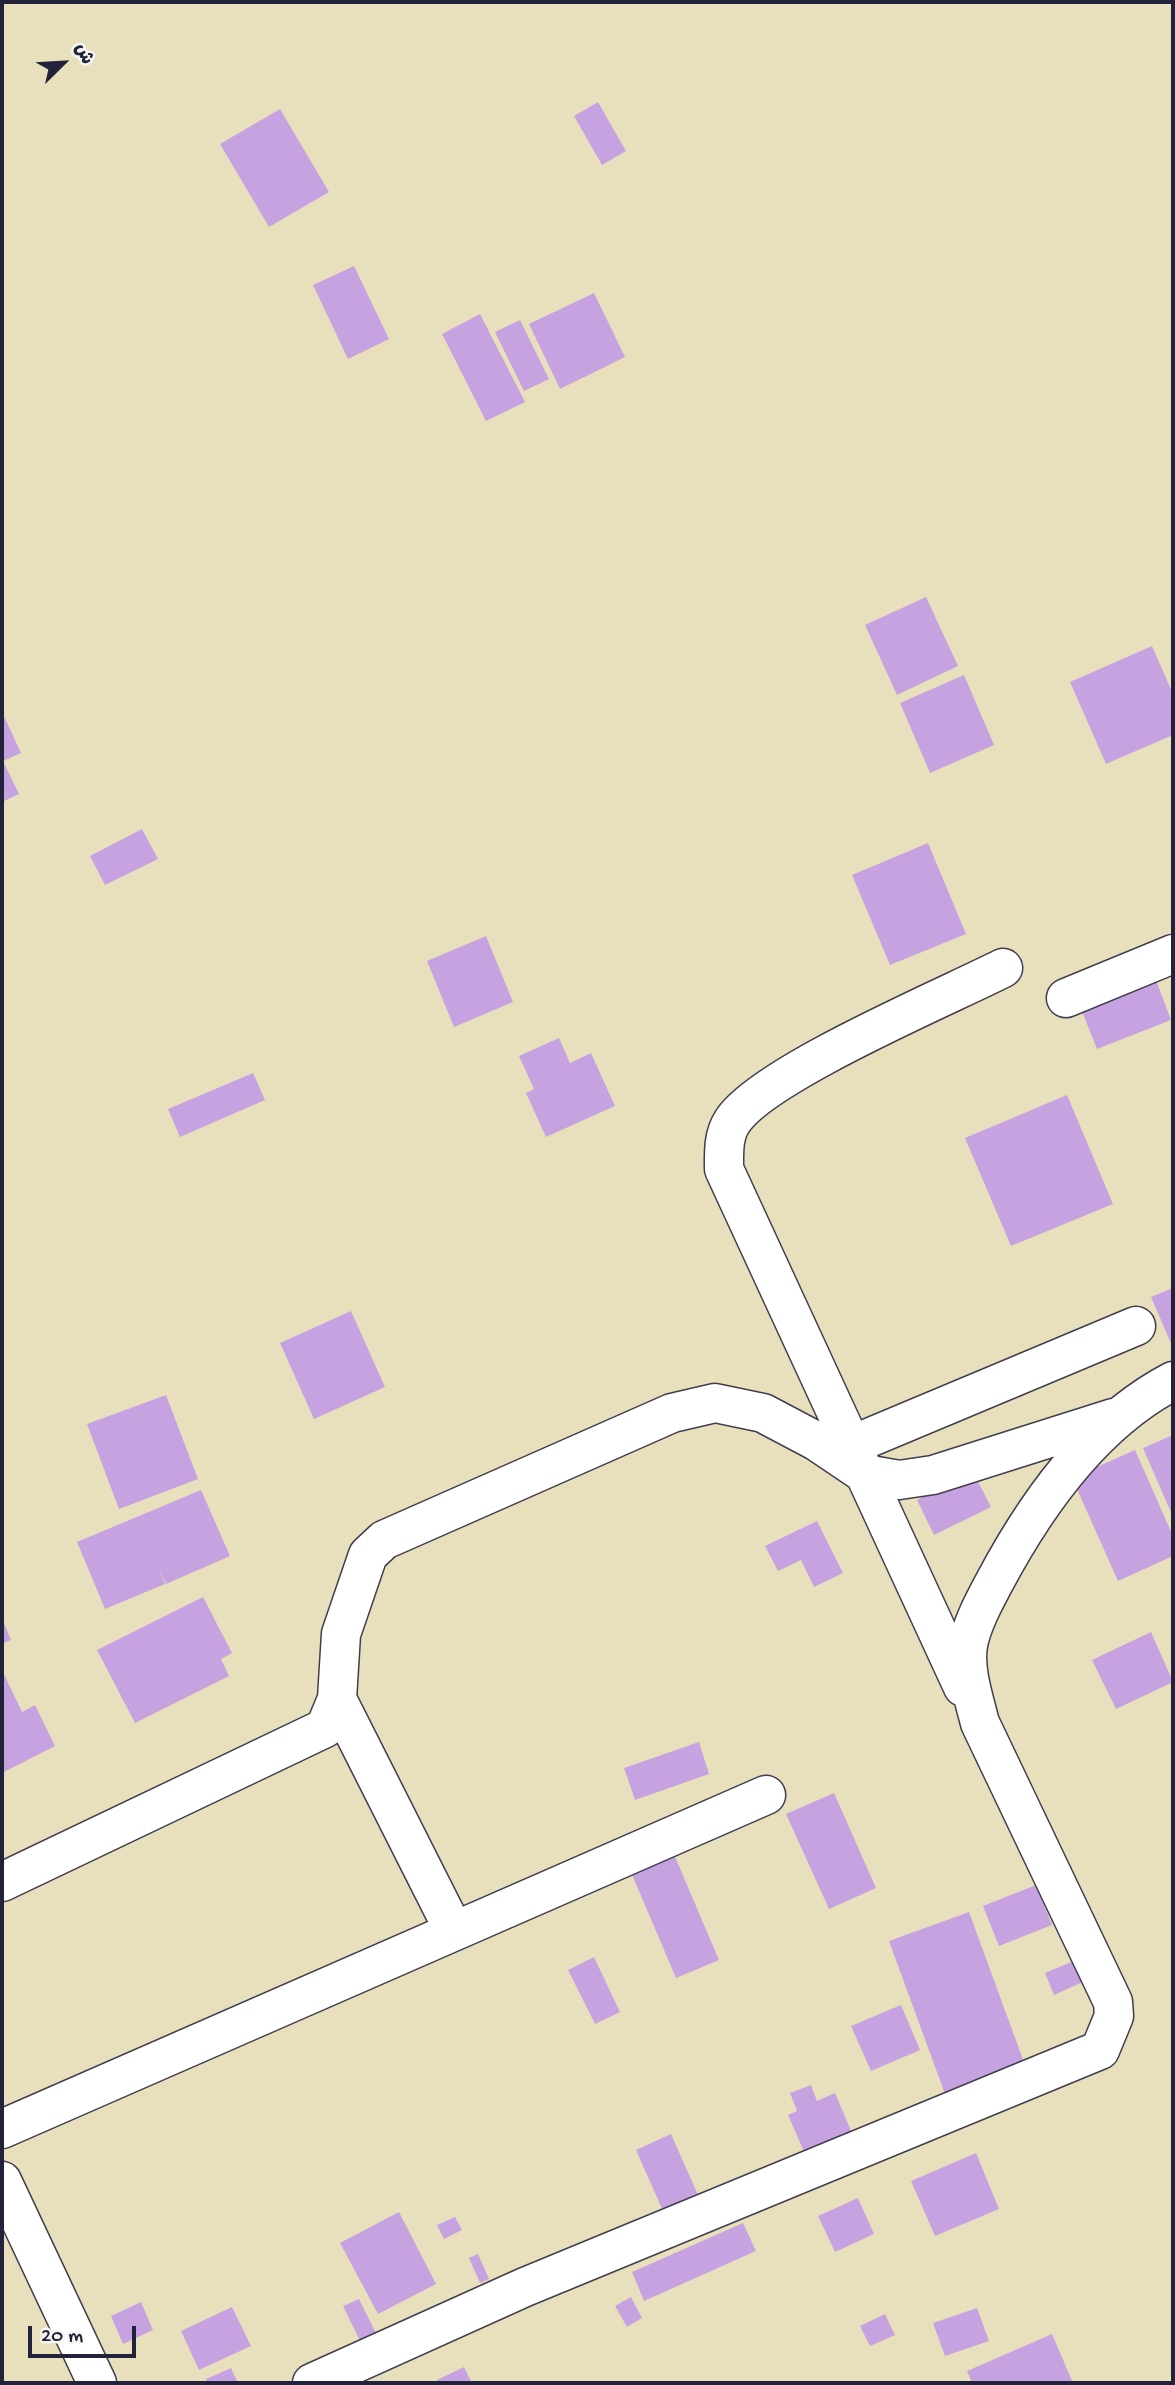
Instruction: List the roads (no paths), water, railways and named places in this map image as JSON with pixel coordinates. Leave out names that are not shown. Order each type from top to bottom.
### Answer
[{"type":"street","points":[[1066,998],[1173,954]]},
{"type":"street","points":[[312,2383],[525,2287],[1100,2050],[1114,2016],[1113,2002],[980,1723],[724,1169],[723,1146],[731,1124],[748,1102],[820,1059],[1003,968]]},
{"type":"street","points":[[858,1460],[1136,1326]]},
{"type":"street","points":[[980,1723],[970,1685],[968,1645],[982,1605],[1024,1531],[1078,1457],[1121,1416],[1153,1391],[1173,1381]]},
{"type":"street","points":[[2,1882],[326,1728],[338,1699],[341,1633],[368,1555],[384,1539],[672,1413],[715,1403],[762,1413],[899,1480],[933,1475],[1121,1416]]},
{"type":"street","points":[[338,1699],[454,1931]]},
{"type":"street","points":[[2,2129],[766,1795]]},
{"type":"street","points":[[2,2181],[97,2383]]}]
